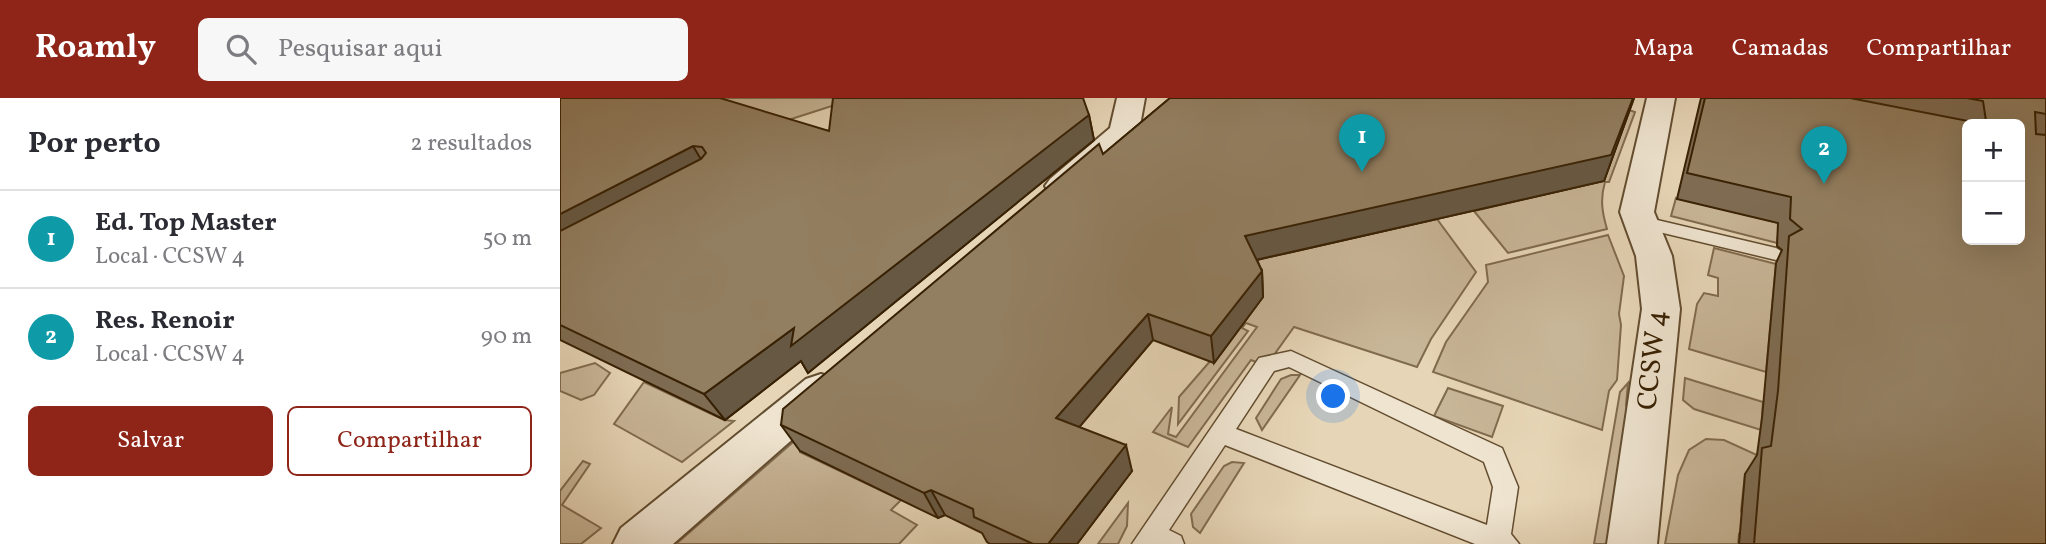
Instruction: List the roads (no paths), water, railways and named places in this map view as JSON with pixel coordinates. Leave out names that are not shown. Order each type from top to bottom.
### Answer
[{"type":"street","points":[[1035,208],[1124,131],[1131,98]]},
{"type":"street","name":"CCSW 4","points":[[1632,544],[1661,309],[1654,256],[1637,212],[1661,98]]},
{"type":"street","points":[[638,544],[848,367]]},
{"type":"lane","points":[[1640,222],[1776,254]]},
{"type":"lane","points":[[1156,541],[1221,433],[1267,364],[1291,359],[1493,455],[1504,473],[1507,495],[1501,542],[1221,433]]},
{"type":"place","name":"Ed. Top Master","points":[[1362,172]]},
{"type":"place","name":"Res. Renoir","points":[[1824,184]]}]
